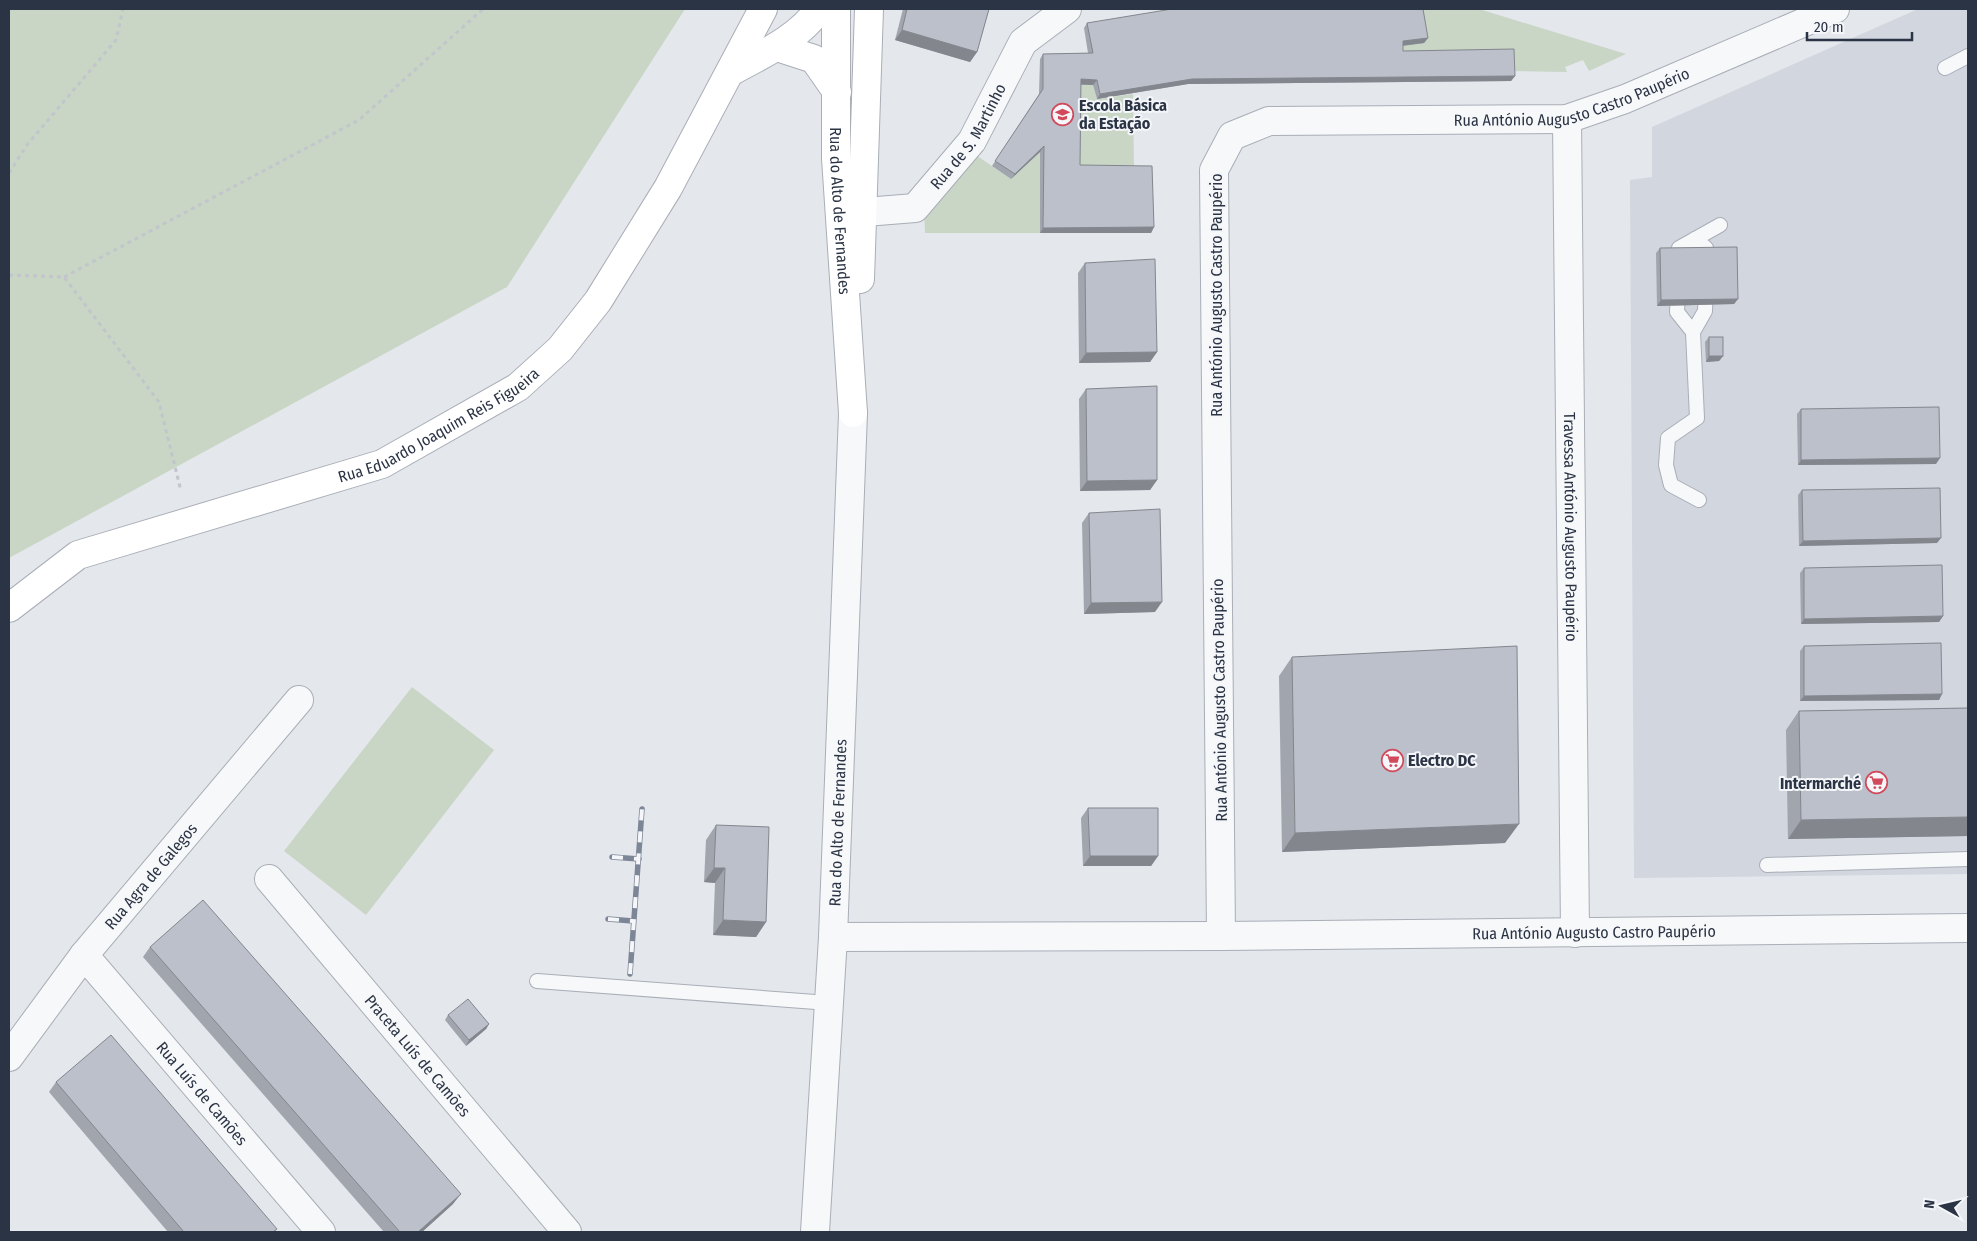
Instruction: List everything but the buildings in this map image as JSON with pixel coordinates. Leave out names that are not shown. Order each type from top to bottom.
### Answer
[{"type":"main road","points":[[732,70],[777,47],[812,18],[819,9]]},
{"type":"main road","name":"Rua do Alto de Fernandes","points":[[836,9],[836,158],[851,213]]},
{"type":"main road","name":"Rua do Alto de Fernandes","points":[[853,413],[851,213],[869,9]]},
{"type":"main road","name":"Rua Eduardo Joaquim Reis Figueira","points":[[9,608],[78,555],[382,464],[518,386],[560,350],[598,301],[668,188],[763,10]]},
{"type":"main road","points":[[777,47],[814,59],[837,92]]},
{"type":"street","name":"Rua de S. Martinho","points":[[851,213],[915,208],[972,141],[1023,42],[1067,9]]},
{"type":"street","name":"Rua António Augusto Castro Paupério","points":[[1221,936],[1214,170],[1232,136],[1269,121],[1567,119],[1625,99],[1835,9]]},
{"type":"street","name":"Travessa António Augusto Paupério","points":[[1567,119],[1575,933]]},
{"type":"street","name":"Rua do Alto de Fernandes","points":[[815,1232],[833,937],[853,413]]},
{"type":"street","name":"Rua Agra de Galegos","points":[[9,1057],[84,955],[299,700]]},
{"type":"street","name":"Praceta Luís de Camões","points":[[269,879],[567,1232]]},
{"type":"street","name":"Rua António Augusto Castro Paupério","points":[[833,937],[1221,936],[1968,928]]},
{"type":"street","name":"Rua Luís de Camões","points":[[84,955],[321,1232]]},
{"type":"lane","points":[[1945,68],[1968,56]]},
{"type":"lane","points":[[1694,332],[1678,312],[1679,248],[1720,225]]},
{"type":"lane","points":[[1695,239],[1706,248],[1705,311],[1694,332],[1697,418],[1668,438],[1666,465],[1671,485],[1698,500]]},
{"type":"lane","points":[[1768,865],[1968,859]]},
{"type":"lane","points":[[537,981],[829,1003]]},
{"type":"path","points":[[9,173],[27,145],[116,40],[122,9]]},
{"type":"path","points":[[9,275],[64,277],[359,120],[484,9]]},
{"type":"path","points":[[64,277],[159,402],[189,522]]},
{"type":"shaded area","points":[[1918,9],[1968,9],[1968,874],[1634,878],[1630,180],[1652,177],[1652,127]]},
{"type":"green space","points":[[9,9],[685,9],[507,287],[9,558]]},
{"type":"green space","points":[[1418,9],[1479,9],[1626,54],[1589,71],[1583,60],[1565,67],[1567,72],[1511,71],[1400,57],[1399,46]]},
{"type":"green space","points":[[1077,84],[1093,85],[1097,99],[1133,94],[1134,171],[1076,170]]},
{"type":"green space","points":[[970,151],[1011,179],[1040,152],[1040,233],[925,233],[924,207]]},
{"type":"green space","points":[[412,687],[494,750],[366,915],[284,851]]},
{"type":"railway","points":[[630,974],[642,809]]},
{"type":"railway","points":[[612,857],[639,859]]},
{"type":"railway","points":[[608,919],[633,921]]},
{"type":"place","name":"Escola Básica da Estação","points":[[1063,114]]},
{"type":"place","name":"Electro DC","points":[[1392,760]]},
{"type":"place","name":"Intermarché","points":[[1877,783]]}]
